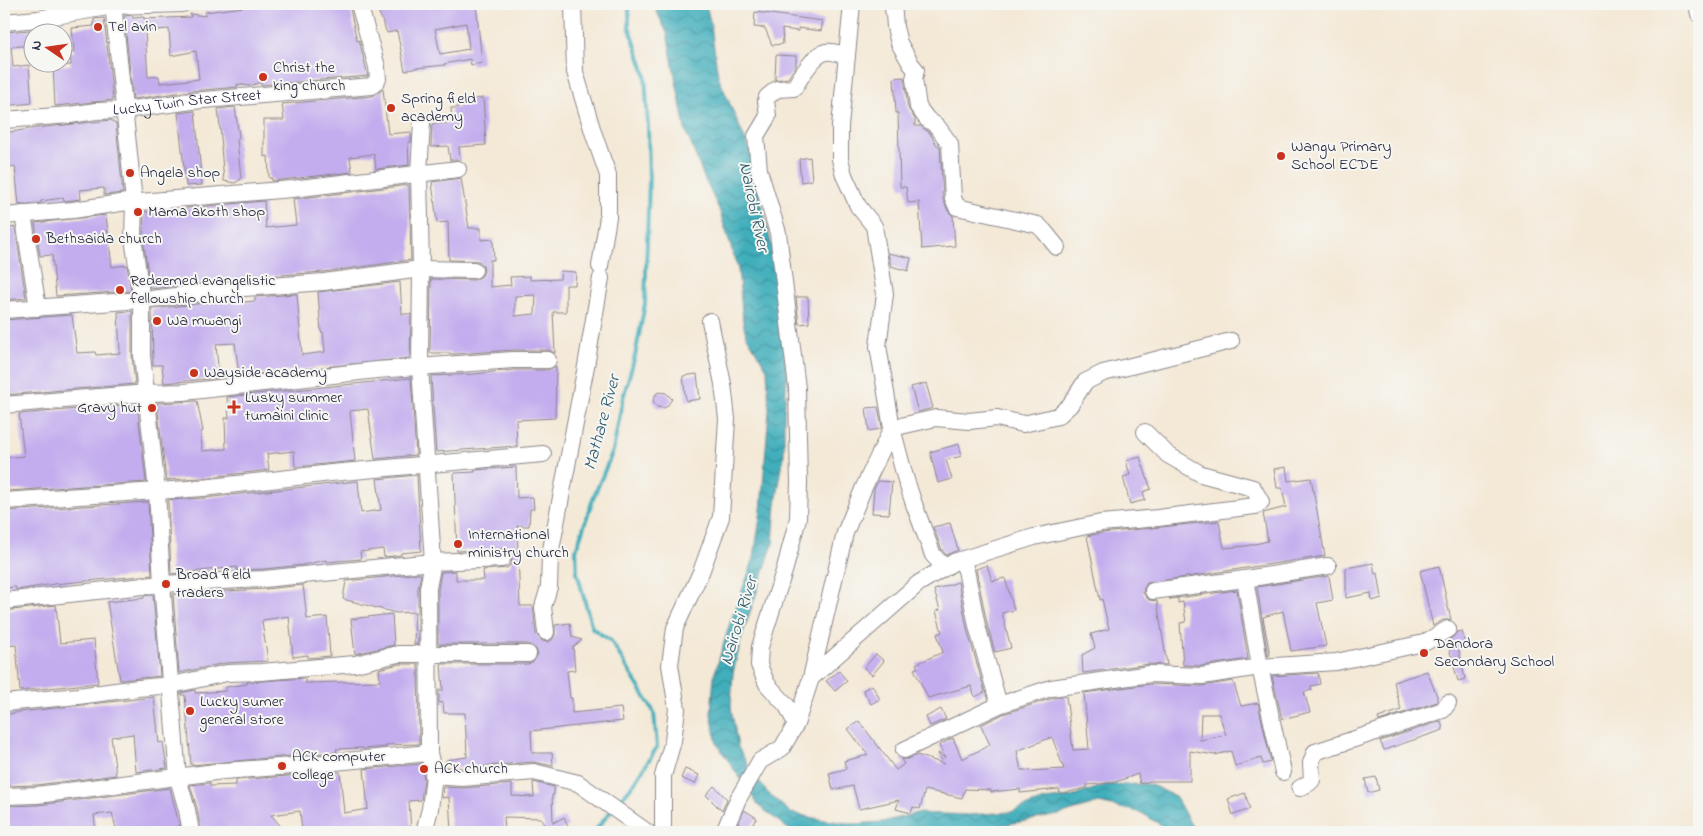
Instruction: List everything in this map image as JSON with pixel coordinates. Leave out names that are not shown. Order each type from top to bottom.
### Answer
[{"type":"street","points":[[4,22],[38,19],[113,5],[182,4]]},
{"type":"street","name":"Lucky Twin Star Street","points":[[4,120],[70,116],[96,111],[125,110],[192,101],[372,86],[378,79],[377,67],[359,4]]},
{"type":"street","points":[[546,632],[544,608],[549,587],[550,555],[586,366],[608,217],[608,175],[591,127],[575,72],[573,4]]},
{"type":"street","points":[[852,4],[840,126],[840,159],[844,175],[858,206],[874,226],[885,294],[878,346],[892,428],[906,477],[933,555],[945,568]]},
{"type":"street","points":[[892,4],[899,43],[916,70],[914,78],[918,107],[927,120],[937,126],[950,144],[954,198],[957,207],[1038,225],[1056,248]]},
{"type":"street","points":[[1697,4],[1699,14]]},
{"type":"street","points":[[113,5],[134,201],[133,238],[142,300],[142,356],[157,491],[162,584],[172,686],[178,778],[188,810],[191,832]]},
{"type":"street","points":[[796,724],[787,706],[766,684],[759,666],[760,647],[785,568],[798,518],[799,484],[795,369],[778,232],[759,170],[756,136],[768,116],[767,97],[780,89],[794,88],[800,77],[820,54],[831,52],[847,56]]},
{"type":"street","points":[[422,122],[419,174],[421,269],[420,367],[432,562],[428,588],[428,653],[429,753],[433,776],[430,809],[424,832]]},
{"type":"street","points":[[4,216],[74,210],[134,201],[292,189],[458,169]]},
{"type":"street","points":[[23,214],[38,308]]},
{"type":"street","points":[[4,310],[142,300],[244,288],[324,282],[421,269],[474,270]]},
{"type":"street","points":[[663,832],[663,776],[673,741],[677,709],[670,665],[675,628],[701,572],[721,517],[727,419],[723,384],[710,321]]},
{"type":"street","points":[[892,428],[936,418],[969,421],[997,418],[1023,424],[1058,416],[1070,405],[1085,382],[1103,373],[1231,341]]},
{"type":"street","points":[[4,406],[147,393],[184,392],[420,367],[513,360],[548,360]]},
{"type":"street","points":[[724,832],[738,799],[760,761],[782,748],[796,724],[811,678],[845,533],[892,428]]},
{"type":"street","points":[[811,678],[920,583],[961,560],[1034,537],[1101,523],[1255,506],[1261,502],[1253,488],[1201,474],[1168,455],[1145,432]]},
{"type":"street","points":[[4,501],[203,488],[331,473],[543,454]]},
{"type":"street","points":[[4,600],[162,584],[264,579],[432,562],[502,559]]},
{"type":"street","points":[[961,560],[966,570],[978,626],[999,705]]},
{"type":"street","points":[[1153,591],[1245,580],[1328,566]]},
{"type":"street","points":[[1245,580],[1260,668],[1283,772]]},
{"type":"street","points":[[904,750],[999,705],[1051,688],[1150,674],[1202,676],[1260,668],[1336,662],[1424,642],[1448,629]]},
{"type":"street","points":[[4,703],[172,686],[228,673],[355,664],[398,654],[528,654]]},
{"type":"street","points":[[1300,788],[1312,780],[1311,763],[1315,752],[1443,710],[1448,703]]},
{"type":"street","points":[[4,796],[37,796],[223,771],[429,753]]},
{"type":"street","points":[[433,776],[462,778],[534,772],[578,782],[645,832]]},
{"type":"water","name":"Nairobi River","points":[[653,4],[706,4],[718,76],[752,156],[776,264],[787,376],[784,413],[784,454],[776,504],[773,544],[743,633],[733,673],[731,707],[738,747],[750,769],[767,792],[791,813],[855,824],[882,822],[917,813],[968,815],[1011,812],[1044,800],[1071,797],[1105,785],[1149,784],[1175,796],[1195,832],[1170,832],[1142,813],[1099,803],[1059,815],[964,832],[792,832],[758,805],[717,744],[711,714],[714,676],[729,626],[754,558],[761,510],[769,410],[767,369],[746,335],[738,269],[719,209],[705,180],[685,129],[667,33]]},
{"type":"building","points":[[267,4],[349,4],[357,41],[359,40],[368,76],[261,85],[261,82],[250,86],[237,84],[238,87],[133,99],[124,16],[132,15],[133,18],[144,17],[144,19],[191,17],[190,14],[205,16],[205,12]],"holes":[[[169,29],[171,56],[196,51],[199,79],[160,83],[159,76],[148,77],[145,31]]]},
{"type":"building","points":[[382,4],[476,4],[482,63],[471,65],[470,59],[405,71],[397,31],[387,33],[377,8],[382,8]],"holes":[[[466,23],[469,49],[440,54],[435,29]]]},
{"type":"building","points":[[755,12],[823,21],[821,31],[798,28],[798,31],[782,29],[783,44],[772,45],[765,28],[754,27]]},
{"type":"building","points":[[104,18],[113,100],[55,106],[53,72],[72,72],[72,52],[74,52],[72,28],[94,26],[94,19]]},
{"type":"building","points":[[22,31],[22,46],[11,47],[13,67],[22,66],[22,72],[30,72],[32,103],[4,106],[4,32]]},
{"type":"building","points":[[776,55],[796,56],[796,66],[788,78],[775,80]]},
{"type":"building","points":[[904,77],[908,108],[915,119],[915,126],[920,126],[930,133],[936,144],[940,147],[943,199],[948,211],[953,216],[955,246],[922,249],[919,202],[908,203],[906,187],[900,187],[898,113],[896,113],[894,78]]},
{"type":"building","points":[[383,89],[388,134],[411,132],[411,142],[408,142],[409,165],[376,169],[374,154],[350,157],[352,172],[272,181],[272,178],[269,178],[268,156],[264,157],[264,120],[284,120],[282,104],[373,96]]},
{"type":"building","points":[[483,98],[486,145],[459,147],[460,160],[450,160],[448,146],[431,147],[432,124],[452,123],[451,108],[458,108],[458,101]]},
{"type":"building","points":[[235,107],[241,179],[235,183],[224,181],[218,109]]},
{"type":"building","points":[[195,111],[202,185],[186,186],[178,113]]},
{"type":"building","points":[[111,120],[116,124],[123,193],[104,195],[104,188],[80,190],[81,199],[64,201],[63,198],[19,205],[15,166],[4,168],[4,133]]},
{"type":"building","points":[[810,157],[812,180],[801,182],[799,159]]},
{"type":"building","points":[[461,178],[469,228],[481,228],[481,240],[493,239],[494,260],[490,260],[490,287],[511,285],[510,277],[530,276],[530,280],[560,279],[561,271],[576,272],[575,285],[566,285],[566,312],[553,312],[555,353],[548,350],[513,350],[455,354],[430,353],[431,279],[474,280],[482,276],[484,271],[479,261],[449,260],[448,222],[437,223],[432,182]],"holes":[[[536,295],[535,314],[515,316],[515,296]]]},
{"type":"building","points":[[409,185],[411,260],[323,272],[253,277],[150,289],[143,237],[144,212],[186,211],[186,208],[264,201],[266,228],[296,225],[293,199]]},
{"type":"building","points":[[106,215],[112,267],[127,265],[131,291],[56,296],[52,255],[40,256],[35,223]]},
{"type":"building","points":[[15,227],[26,298],[4,300],[4,258],[6,258],[4,229]]},
{"type":"building","points":[[888,253],[911,258],[908,271],[891,266]]},
{"type":"building","points":[[400,282],[402,314],[411,314],[410,358],[239,376],[235,343],[216,344],[219,378],[164,383],[162,365],[153,365],[152,309],[214,302],[255,301],[255,297],[297,294],[302,355],[325,352],[323,332],[321,332],[318,292]]},
{"type":"building","points":[[796,297],[808,297],[809,323],[799,324]]},
{"type":"building","points":[[132,311],[132,356],[135,384],[4,395],[4,320],[72,315],[77,353],[95,352],[96,355],[120,353],[118,312]]},
{"type":"building","points":[[556,366],[555,418],[516,420],[517,446],[436,452],[431,376],[513,370],[548,370]]},
{"type":"building","points":[[697,374],[700,399],[686,401],[683,376]]},
{"type":"building","points":[[411,378],[416,455],[375,459],[368,409],[350,411],[355,461],[295,467],[294,451],[267,454],[269,470],[166,480],[157,403],[197,401],[203,431],[201,432],[202,451],[226,449],[225,418],[229,418],[227,397]]},
{"type":"building","points":[[926,383],[933,408],[918,412],[911,387]]},
{"type":"building","points":[[659,392],[666,393],[672,399],[664,408],[657,407],[653,401]]},
{"type":"building","points":[[137,404],[146,482],[6,491],[4,458],[24,456],[19,414]]},
{"type":"building","points":[[878,407],[882,427],[869,431],[866,408]]},
{"type":"building","points":[[959,444],[962,456],[946,460],[952,479],[938,483],[930,452]]},
{"type":"building","points":[[1140,457],[1151,489],[1143,492],[1145,500],[1130,504],[1123,477],[1130,475],[1126,461]]},
{"type":"building","points":[[516,467],[517,498],[533,497],[534,509],[530,509],[529,526],[517,526],[520,606],[533,606],[536,634],[542,641],[548,642],[552,640],[555,635],[555,625],[570,623],[572,637],[582,640],[573,647],[575,670],[567,671],[570,698],[572,698],[572,713],[621,708],[623,721],[531,731],[532,753],[552,753],[553,766],[533,762],[462,768],[445,767],[446,760],[467,757],[465,713],[444,713],[443,702],[439,703],[439,690],[443,690],[441,664],[528,664],[533,662],[538,654],[536,649],[528,644],[438,644],[438,589],[441,572],[456,571],[456,580],[484,580],[483,570],[507,568],[511,564],[512,559],[510,553],[502,549],[457,551],[454,473]]},
{"type":"building","points":[[1286,467],[1288,481],[1311,478],[1325,556],[1147,583],[1143,593],[1149,600],[1157,601],[1167,665],[1149,664],[1083,673],[1082,655],[1095,648],[1091,634],[1109,629],[1102,599],[1100,600],[1087,536],[1219,521],[1224,548],[1268,541],[1263,513],[1286,507],[1282,488],[1277,488],[1274,469]]},
{"type":"building","points":[[417,475],[421,551],[384,557],[383,549],[360,552],[361,559],[326,562],[326,560],[302,565],[263,569],[237,570],[237,567],[171,574],[168,500],[204,498],[358,481],[361,513],[381,510],[377,479]]},
{"type":"building","points":[[878,481],[892,482],[889,514],[872,513],[874,489]]},
{"type":"building","points":[[148,502],[152,575],[54,584],[16,590],[16,587],[4,588],[4,511]]},
{"type":"building","points":[[950,523],[958,550],[946,555],[942,550],[933,527]]},
{"type":"building","points":[[1373,563],[1375,574],[1378,573],[1382,598],[1372,601],[1371,593],[1346,598],[1346,568]]},
{"type":"building","points":[[987,565],[992,581],[1005,578],[1014,610],[1002,613],[1011,648],[995,652],[987,624],[976,569]]},
{"type":"building","points":[[1439,566],[1451,620],[1443,620],[1433,626],[1420,571]]},
{"type":"building","points":[[421,574],[418,588],[418,644],[414,644],[415,612],[396,613],[343,599],[346,581]]},
{"type":"building","points":[[1329,576],[1333,600],[1317,603],[1326,646],[1291,651],[1283,611],[1263,617],[1270,655],[1268,656],[1257,587]]},
{"type":"building","points":[[958,582],[967,629],[985,692],[975,697],[971,686],[928,698],[914,669],[918,668],[916,664],[943,652],[937,634],[942,632],[936,611],[940,610],[934,590]]},
{"type":"building","points":[[303,585],[307,619],[327,617],[330,656],[308,658],[308,655],[293,657],[289,616],[263,620],[262,622],[268,661],[225,663],[179,673],[173,594]]},
{"type":"building","points":[[1237,590],[1248,659],[1201,666],[1183,665],[1180,623],[1186,622],[1183,602],[1178,603],[1178,598],[1169,599]]},
{"type":"building","points":[[153,595],[160,676],[120,680],[107,602],[144,598],[144,596]]},
{"type":"building","points":[[56,605],[60,643],[94,640],[98,683],[20,691],[16,645],[4,646],[4,611]]},
{"type":"building","points":[[392,614],[394,645],[355,654],[351,619]]},
{"type":"building","points":[[1462,631],[1465,645],[1458,647],[1465,679],[1458,681],[1447,641],[1457,632]]},
{"type":"building","points":[[876,654],[884,661],[872,675],[864,668]]},
{"type":"building","points":[[399,664],[418,664],[419,744],[386,745],[386,747],[363,749],[336,749],[337,752],[191,765],[185,695],[181,695],[181,693],[195,690],[195,693],[226,691],[226,687],[247,684],[247,682],[305,678],[305,683],[380,681],[379,669]]},
{"type":"building","points":[[839,671],[847,681],[835,691],[826,681]]},
{"type":"building","points":[[1427,671],[1437,696],[1437,702],[1379,721],[1378,718],[1401,710],[1394,682]]},
{"type":"building","points":[[1318,673],[1320,684],[1311,686],[1312,690],[1304,692],[1310,712],[1282,719],[1272,676]]},
{"type":"building","points":[[1233,681],[1241,706],[1258,703],[1271,762],[1263,764],[1261,758],[1235,766],[1231,751],[1215,755],[1190,751],[1190,781],[1150,781],[1140,784],[1138,774],[1113,783],[1087,785],[1087,788],[1060,794],[1059,789],[1020,793],[1020,789],[991,792],[991,790],[965,789],[962,798],[925,790],[920,809],[913,807],[911,813],[896,809],[899,800],[859,809],[853,786],[833,790],[829,773],[846,769],[844,761],[868,755],[848,729],[859,721],[896,770],[904,764],[901,759],[908,759],[917,755],[944,764],[938,753],[945,758],[939,745],[953,738],[962,759],[990,745],[981,725],[1003,714],[1053,698],[1066,696],[1073,750],[1089,749],[1084,693],[1151,684],[1202,686]],"holes":[[[1201,714],[1219,714],[1226,735],[1200,740]],[[1052,737],[1064,769],[1021,770],[1017,751]]]},
{"type":"building","points":[[872,685],[880,699],[871,704],[863,690]]},
{"type":"building","points":[[154,697],[159,743],[163,742],[167,768],[136,772],[133,734],[111,737],[116,775],[36,785],[4,786],[4,715]]},
{"type":"building","points":[[941,709],[946,719],[930,726],[926,717]]},
{"type":"building","points":[[1441,721],[1443,730],[1384,750],[1380,741]]},
{"type":"building","points":[[421,764],[424,779],[421,800],[409,801],[411,832],[302,832],[300,811],[271,815],[286,832],[201,832],[197,808],[190,785],[210,783],[210,786],[236,785],[236,780],[340,772],[344,813],[368,809],[364,769]]},
{"type":"building","points":[[685,769],[699,775],[695,784],[681,778]]},
{"type":"building","points":[[1376,777],[1379,790],[1368,793],[1365,779]]},
{"type":"building","points":[[533,782],[554,787],[554,795],[552,795],[553,823],[564,817],[568,826],[557,832],[536,832],[545,827],[541,818],[504,817],[505,830],[494,830],[494,832],[451,832],[449,797],[442,798],[443,787],[463,788],[512,784],[512,796],[534,797]]},
{"type":"building","points":[[714,786],[727,799],[722,811],[706,795]]},
{"type":"building","points":[[170,788],[181,832],[167,832],[167,830],[117,832],[112,813],[94,815],[96,832],[4,832],[4,806],[38,805]]},
{"type":"building","points":[[1245,793],[1250,809],[1233,815],[1228,799]]},
{"type":"building","points":[[744,810],[757,818],[747,832],[735,832]]},
{"type":"waterway","name":"Mathare River","points":[[616,805],[636,781],[657,747],[654,712],[611,641],[592,628],[577,572],[576,550],[594,496],[613,451],[623,398],[635,356],[645,304],[649,180],[648,126],[645,74],[629,26],[629,4]]},
{"type":"waterway","name":"Mathare River","points":[[594,832],[611,811]]},
{"type":"place","name":"Tel avin","points":[[98,27]]},
{"type":"place","name":"Christ the king church","points":[[263,77]]},
{"type":"place","name":"Spring field academy","points":[[391,108]]},
{"type":"place","name":"Wangu Primary School ECDE","points":[[1281,156]]},
{"type":"place","name":"Angela shop","points":[[130,173]]},
{"type":"place","name":"Mama akoth shop","points":[[138,212]]},
{"type":"place","name":"Bethsaida church","points":[[36,239]]},
{"type":"place","name":"Redeemed evangelistic fellowship church","points":[[120,290]]},
{"type":"place","name":"Wa mwangi","points":[[157,321]]},
{"type":"place","name":"Wayside academy","points":[[194,373]]},
{"type":"place","name":"Lusky summer tumaini clinic","points":[[234,407]]},
{"type":"place","name":"Gravy hut","points":[[152,408]]},
{"type":"place","name":"International ministry church","points":[[458,544]]},
{"type":"place","name":"Broad field traders","points":[[166,584]]},
{"type":"place","name":"Dandora Secondary School","points":[[1424,653]]},
{"type":"place","name":"Lucky sumer general store","points":[[190,711]]},
{"type":"place","name":"ACK computer college","points":[[282,766]]},
{"type":"place","name":"ACK church","points":[[424,769]]}]
